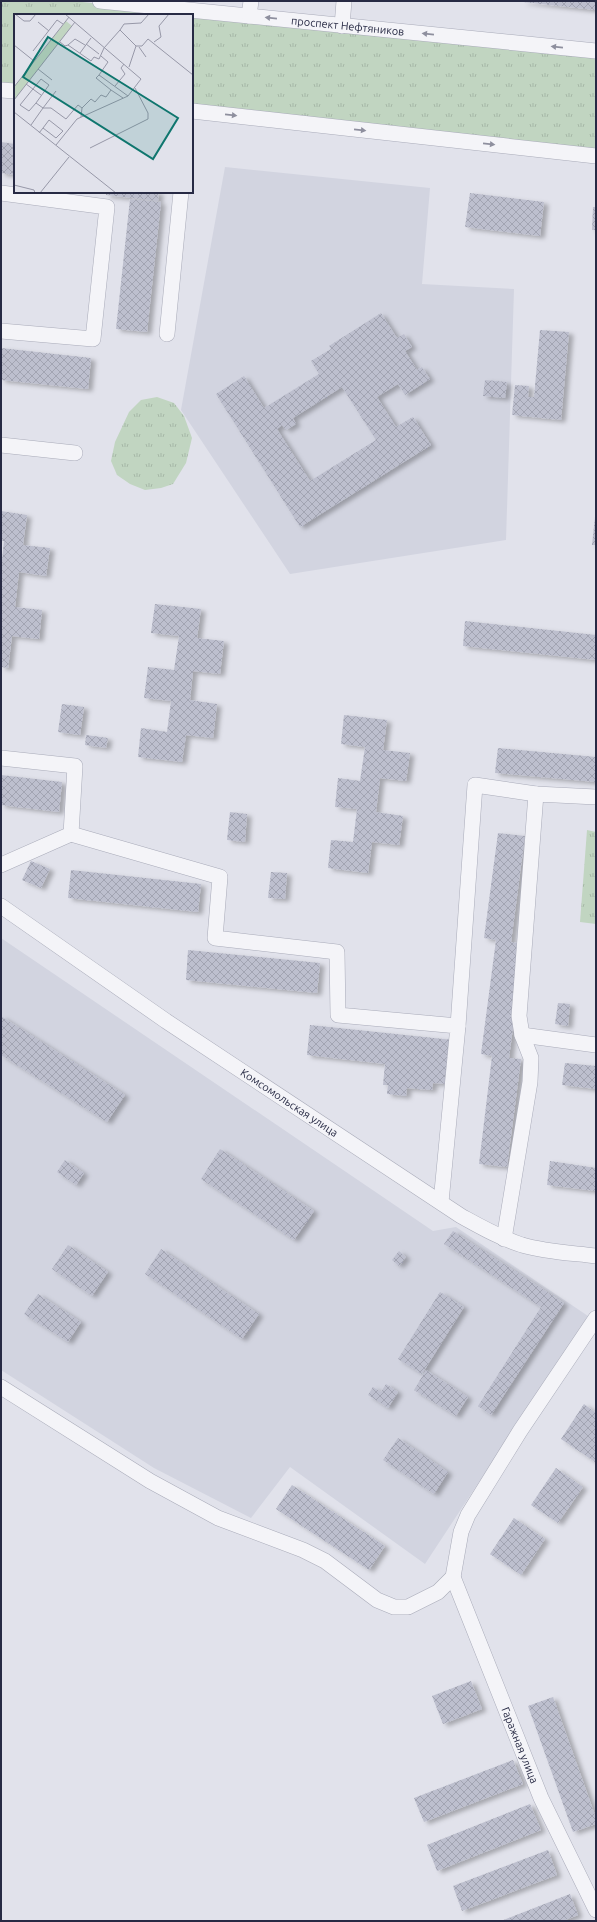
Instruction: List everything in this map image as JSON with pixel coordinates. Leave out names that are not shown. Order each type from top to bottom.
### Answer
[{"type":"street","name":"проспект Нефтяников","points":[[100,1],[596,51]]},
{"type":"street","points":[[249,16],[251,1]]},
{"type":"street","points":[[342,26],[344,1]]},
{"type":"street","points":[[1,90],[14,91]]},
{"type":"street","points":[[193,111],[596,156]]},
{"type":"street","points":[[1,193],[107,207],[93,339],[1,331]]},
{"type":"street","points":[[167,334],[181,193]]},
{"type":"street","points":[[1,445],[75,453]]},
{"type":"street","points":[[1,758],[75,766],[71,834]]},
{"type":"street","points":[[440,1202],[458,1026],[475,785],[536,794],[596,797]]},
{"type":"street","points":[[504,1239],[530,1082],[531,1058],[522,1035],[519,1016],[536,794]]},
{"type":"street","points":[[1,865],[71,834],[220,876],[215,938],[337,952],[338,1015],[458,1026]]},
{"type":"street","name":"Комсомольская улица","points":[[1,906],[166,1021],[440,1202],[481,1227],[504,1239],[524,1245],[551,1251],[596,1256]]},
{"type":"street","points":[[522,1035],[596,1045]]},
{"type":"street","points":[[1,1387],[150,1481],[218,1518],[303,1550],[325,1561],[377,1600],[394,1607],[408,1606],[438,1592],[453,1577],[461,1532],[468,1515],[520,1431],[596,1318]]},
{"type":"street","name":"Гаражная улица","points":[[453,1577],[542,1798],[596,1910]]},
{"type":"shaded area","points":[[225,167],[430,188],[422,284],[514,289],[506,540],[290,574],[181,410]]},
{"type":"shaded area","points":[[1,938],[433,1231],[456,1227],[588,1316],[425,1564],[290,1467],[251,1518],[154,1468],[1,1370]]},
{"type":"green space","points":[[1,1],[73,1],[596,57],[596,150],[193,109],[193,14],[14,14],[14,92],[1,90]]},
{"type":"green space","points":[[157,397],[174,403],[184,416],[192,438],[186,463],[173,484],[161,488],[145,490],[130,484],[117,475],[111,461],[115,442],[129,412],[141,400]]},
{"type":"green space","points":[[587,830],[596,832],[596,924],[580,922]]},
{"type":"building","points":[[596,1],[596,10],[523,2]]},
{"type":"building","points":[[1,142],[14,144],[14,175],[1,173]]},
{"type":"building","points":[[106,193],[159,193],[158,201],[106,195]]},
{"type":"building","points":[[470,193],[544,202],[540,236],[465,227]]},
{"type":"building","points":[[130,199],[161,202],[147,332],[116,329]]},
{"type":"building","points":[[593,207],[596,207],[596,230],[592,230]]},
{"type":"building","points":[[381,313],[397,338],[404,334],[412,347],[405,351],[417,370],[422,367],[430,379],[405,395],[398,384],[377,397],[396,427],[413,417],[431,445],[300,527],[216,394],[244,376],[264,408],[319,374],[311,361],[331,349],[329,346]],"holes":[[[342,387],[376,440],[310,481],[277,429],[282,425],[286,430],[296,424],[293,418]]]},
{"type":"building","points":[[540,330],[569,332],[561,420],[512,415],[515,385],[529,386],[528,397],[534,397]]},
{"type":"building","points":[[1,348],[91,358],[88,389],[1,380]]},
{"type":"building","points":[[485,380],[507,382],[505,398],[483,396]]},
{"type":"building","points":[[1,511],[27,515],[23,545],[50,548],[46,576],[19,572],[15,607],[42,610],[39,639],[12,636],[8,668],[1,667],[1,569],[4,541],[1,541]]},
{"type":"building","points":[[595,517],[596,545],[592,545]]},
{"type":"building","points":[[155,604],[201,609],[197,638],[224,641],[220,674],[193,671],[190,700],[217,704],[213,738],[186,735],[182,762],[138,757],[141,728],[167,732],[171,701],[144,698],[148,667],[174,670],[179,636],[151,633]]},
{"type":"building","points":[[465,621],[596,635],[596,660],[463,646]]},
{"type":"building","points":[[62,704],[84,707],[80,735],[58,732]]},
{"type":"building","points":[[344,715],[387,720],[383,750],[410,753],[406,781],[380,778],[376,812],[403,816],[399,845],[372,842],[368,873],[328,868],[331,840],[353,842],[357,809],[335,807],[338,778],[360,781],[365,747],[341,744]]},
{"type":"building","points":[[86,735],[108,738],[106,748],[85,745]]},
{"type":"building","points":[[498,748],[596,757],[596,782],[495,773]]},
{"type":"building","points":[[1,775],[62,782],[59,812],[1,805]]},
{"type":"building","points":[[230,812],[247,814],[245,842],[227,840]]},
{"type":"building","points":[[498,833],[525,836],[511,942],[524,944],[509,1058],[521,1059],[507,1167],[479,1164],[492,1056],[481,1054],[496,940],[484,938]]},
{"type":"building","points":[[31,861],[50,869],[41,888],[22,880]]},
{"type":"building","points":[[71,870],[201,884],[198,912],[68,898]]},
{"type":"building","points":[[271,872],[287,873],[285,899],[268,898]]},
{"type":"building","points":[[188,950],[320,963],[317,993],[186,980]]},
{"type":"building","points":[[558,1003],[570,1004],[568,1026],[555,1024]]},
{"type":"building","points":[[1,1016],[125,1095],[107,1122],[1,1055]]},
{"type":"building","points":[[310,1025],[453,1040],[449,1084],[433,1083],[432,1090],[407,1088],[406,1096],[387,1094],[388,1085],[383,1085],[385,1064],[307,1055]]},
{"type":"building","points":[[565,1063],[596,1066],[596,1089],[562,1085]]},
{"type":"building","points":[[220,1149],[314,1211],[294,1240],[201,1179]]},
{"type":"building","points":[[65,1160],[84,1173],[76,1185],[57,1172]]},
{"type":"building","points":[[550,1161],[596,1168],[596,1191],[547,1185]]},
{"type":"building","points":[[453,1231],[564,1303],[491,1415],[478,1406],[541,1307],[444,1244]]},
{"type":"building","points":[[68,1245],[108,1272],[92,1296],[52,1269]]},
{"type":"building","points":[[161,1249],[259,1314],[242,1339],[145,1274]]},
{"type":"building","points":[[399,1251],[406,1257],[399,1266],[392,1260]]},
{"type":"building","points":[[440,1292],[464,1307],[422,1374],[398,1359]]},
{"type":"building","points":[[38,1294],[81,1322],[68,1342],[24,1314]]},
{"type":"building","points":[[426,1370],[468,1397],[456,1416],[414,1390]]},
{"type":"building","points":[[386,1384],[398,1392],[388,1408],[368,1395],[373,1387],[381,1392]]},
{"type":"building","points":[[584,1404],[596,1413],[595,1462],[561,1439]]},
{"type":"building","points":[[398,1438],[448,1472],[434,1494],[383,1460]]},
{"type":"building","points":[[556,1468],[583,1487],[558,1523],[531,1505]]},
{"type":"building","points":[[292,1485],[385,1546],[369,1570],[276,1509]]},
{"type":"building","points":[[514,1518],[545,1539],[521,1575],[490,1554]]},
{"type":"building","points":[[471,1681],[482,1709],[443,1724],[432,1696]]},
{"type":"building","points":[[553,1697],[596,1818],[596,1824],[573,1832],[528,1706]]},
{"type":"building","points":[[513,1760],[523,1784],[424,1822],[414,1798]]},
{"type":"building","points":[[530,1804],[541,1830],[437,1871],[427,1845]]},
{"type":"building","points":[[548,1850],[557,1875],[462,1911],[453,1886]]},
{"type":"building","points":[[570,1894],[578,1915],[563,1921],[501,1921]]}]
